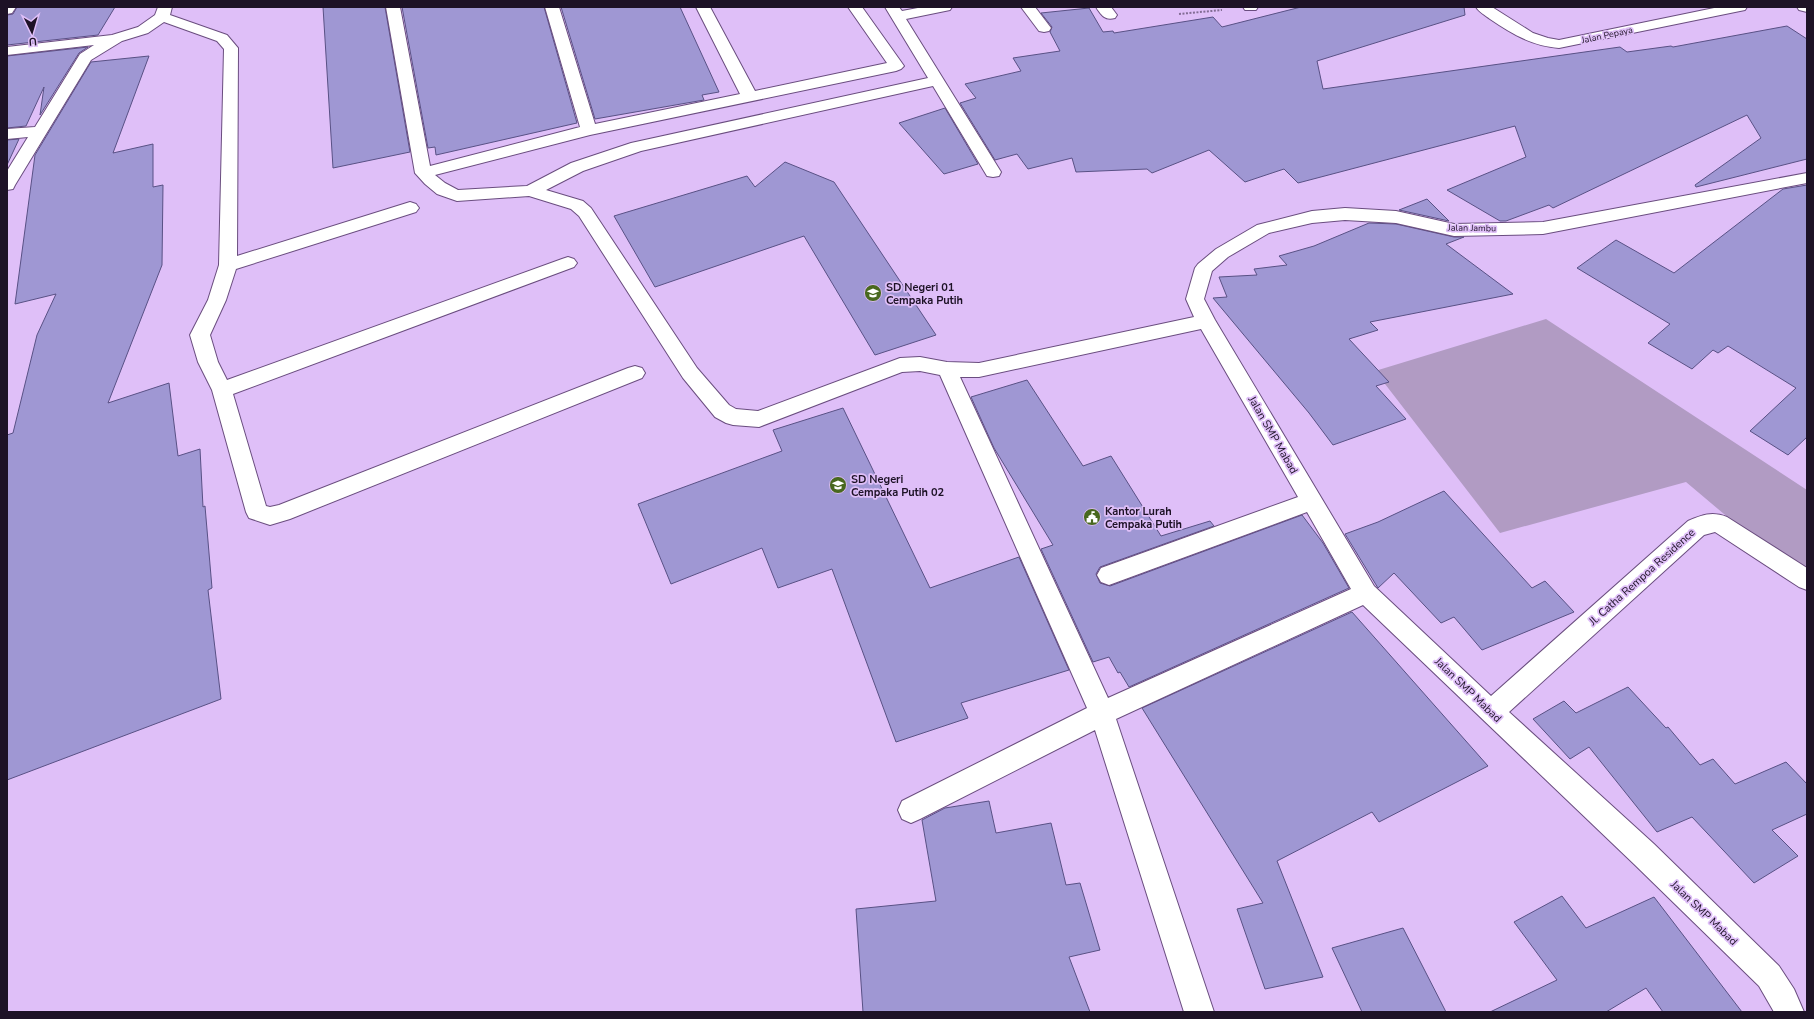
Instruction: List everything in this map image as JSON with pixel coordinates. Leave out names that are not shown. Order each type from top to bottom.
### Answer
[{"type":"street","points":[[393,7],[423,173],[437,187],[447,193],[457,196],[530,191],[577,205],[584,212],[690,373],[722,411],[733,417],[759,418],[900,365],[920,364],[947,369],[979,370],[1206,322]]},
{"type":"street","points":[[552,7],[589,130]]},
{"type":"street","points":[[704,7],[750,97]]},
{"type":"street","points":[[423,173],[589,130],[896,66],[855,7]]},
{"type":"street","points":[[945,7],[895,12],[993,172]]},
{"type":"street","points":[[1028,7],[1044,28]]},
{"type":"street","name":"Jalan Pepaya","points":[[1483,7],[1529,38],[1547,44],[1559,44],[1740,7]]},
{"type":"street","points":[[7,51],[117,38],[143,30],[164,12],[222,38],[231,48],[228,265],[217,300],[200,335],[208,362],[222,390],[257,512],[270,516],[282,513],[635,373]]},
{"type":"street","points":[[7,186],[85,57],[117,38]]},
{"type":"street","points":[[530,191],[577,167],[637,147],[938,80]]},
{"type":"street","points":[[7,134],[39,131]]},
{"type":"street","name":"Jalan Jambu","points":[[1206,322],[1195,299],[1204,268],[1222,253],[1263,229],[1312,217],[1345,214],[1396,217],[1454,230],[1542,228],[1807,178]]},
{"type":"street","points":[[228,265],[410,208]]},
{"type":"street","points":[[222,390],[568,263]]},
{"type":"street","name":"Jalan SMP Mabad","points":[[1206,322],[1366,593],[1644,854],[1768,976],[1784,998],[1789,1012]]},
{"type":"street","points":[[947,369],[1102,712],[1199,1012]]},
{"type":"street","points":[[1109,575],[1285,510],[1312,502]]},
{"type":"street","name":"Jl. Catha Rempoa Residence","points":[[1491,712],[1696,528],[1707,523],[1719,522],[1807,580]]},
{"type":"street","points":[[912,810],[1102,712],[1366,593]]},
{"type":"path","points":[[1179,14],[1251,7]]},
{"type":"shaded area","points":[[1546,319],[1807,490],[1807,584],[1686,482],[1500,533],[1375,371]]},
{"type":"building","points":[[17,7],[115,7],[98,35],[7,45],[7,15],[13,14]]},
{"type":"building","points":[[323,7],[385,7],[410,152],[333,168]]},
{"type":"building","points":[[402,7],[544,7],[577,123],[436,155],[435,147],[428,148]]},
{"type":"building","points":[[561,7],[680,7],[719,92],[702,95],[704,100],[595,119]]},
{"type":"building","points":[[1301,7],[1464,7],[1465,15],[1317,61],[1323,89],[1620,47],[1627,52],[1671,46],[1673,47],[1787,26],[1807,39],[1807,159],[1696,187],[1695,185],[1761,138],[1747,115],[1553,208],[1549,205],[1506,221],[1500,221],[1447,190],[1526,157],[1515,126],[1298,183],[1284,169],[1245,182],[1209,150],[1152,173],[1147,169],[1076,172],[1072,158],[1028,169],[1017,154],[995,160],[960,103],[976,98],[965,84],[1021,71],[1013,58],[1060,51],[1050,32],[1052,27],[1041,13],[1089,8],[1103,32],[1113,31],[1114,33],[1213,17],[1222,27]]},
{"type":"building","points":[[88,47],[79,53],[40,115],[44,87],[26,126],[7,128],[7,56]]},
{"type":"building","points":[[149,56],[113,153],[153,144],[153,187],[163,185],[162,265],[108,403],[169,383],[178,456],[200,449],[203,507],[205,506],[212,588],[208,590],[221,699],[7,780],[7,435],[13,433],[37,335],[56,294],[15,304],[35,155],[91,62]]},
{"type":"building","points":[[945,108],[978,164],[944,174],[899,123]]},
{"type":"building","points":[[19,139],[7,165],[7,140]]},
{"type":"building","points":[[785,162],[834,182],[936,335],[875,355],[804,236],[655,287],[614,216],[747,176],[755,187]]},
{"type":"building","points":[[1807,185],[1807,437],[1788,455],[1750,431],[1796,388],[1728,346],[1718,353],[1713,350],[1692,369],[1648,343],[1670,324],[1577,268],[1616,240],[1674,273],[1783,189]]},
{"type":"building","points":[[1427,199],[1449,221],[1399,210]]},
{"type":"building","points":[[1369,223],[1396,224],[1454,237],[1464,237],[1446,244],[1513,294],[1370,322],[1378,330],[1349,339],[1389,382],[1376,386],[1406,419],[1333,445],[1309,413],[1213,298],[1227,297],[1219,277],[1257,275],[1254,269],[1287,265],[1279,256],[1314,246]]},
{"type":"building","points":[[1027,380],[1083,466],[1111,456],[1161,536],[1210,521],[1214,526],[1100,567],[1096,574],[1100,583],[1110,586],[1302,515],[1323,543],[1349,588],[1129,687],[1120,672],[1118,673],[1109,657],[1093,662],[1041,549],[1053,545],[994,448],[971,397]]},
{"type":"building","points":[[843,408],[930,588],[1019,557],[1069,670],[961,703],[968,718],[896,742],[832,569],[778,588],[762,548],[671,584],[638,504],[782,451],[773,430]]},
{"type":"building","points":[[1444,491],[1532,588],[1545,581],[1574,612],[1482,650],[1454,617],[1441,623],[1394,573],[1378,588],[1345,534],[1378,522]]},
{"type":"building","points":[[1352,612],[1488,766],[1379,822],[1372,812],[1277,861],[1323,977],[1265,989],[1237,909],[1263,903],[1142,708]]},
{"type":"building","points":[[1628,687],[1666,728],[1668,727],[1700,765],[1713,759],[1735,784],[1786,762],[1807,784],[1807,814],[1772,830],[1798,856],[1754,883],[1692,817],[1657,832],[1589,747],[1570,759],[1533,719],[1564,701],[1576,713]]},
{"type":"building","points":[[989,801],[996,833],[1051,823],[1066,885],[1080,883],[1100,950],[1069,957],[1090,1012],[863,1012],[856,909],[936,901],[922,820],[945,808]]},
{"type":"building","points":[[1562,896],[1586,928],[1654,897],[1742,1012],[1663,1012],[1646,988],[1606,1012],[1490,1012],[1557,980],[1514,922]]},
{"type":"building","points":[[1403,928],[1446,1012],[1362,1012],[1332,948]]},
{"type":"place","name":"SD Negeri 01 Cempaka Putih","points":[[873,293]]},
{"type":"place","name":"SD Negeri Cempaka Putih 02","points":[[838,485]]},
{"type":"place","name":"Kantor Lurah Cempaka Putih","points":[[1092,517]]}]
